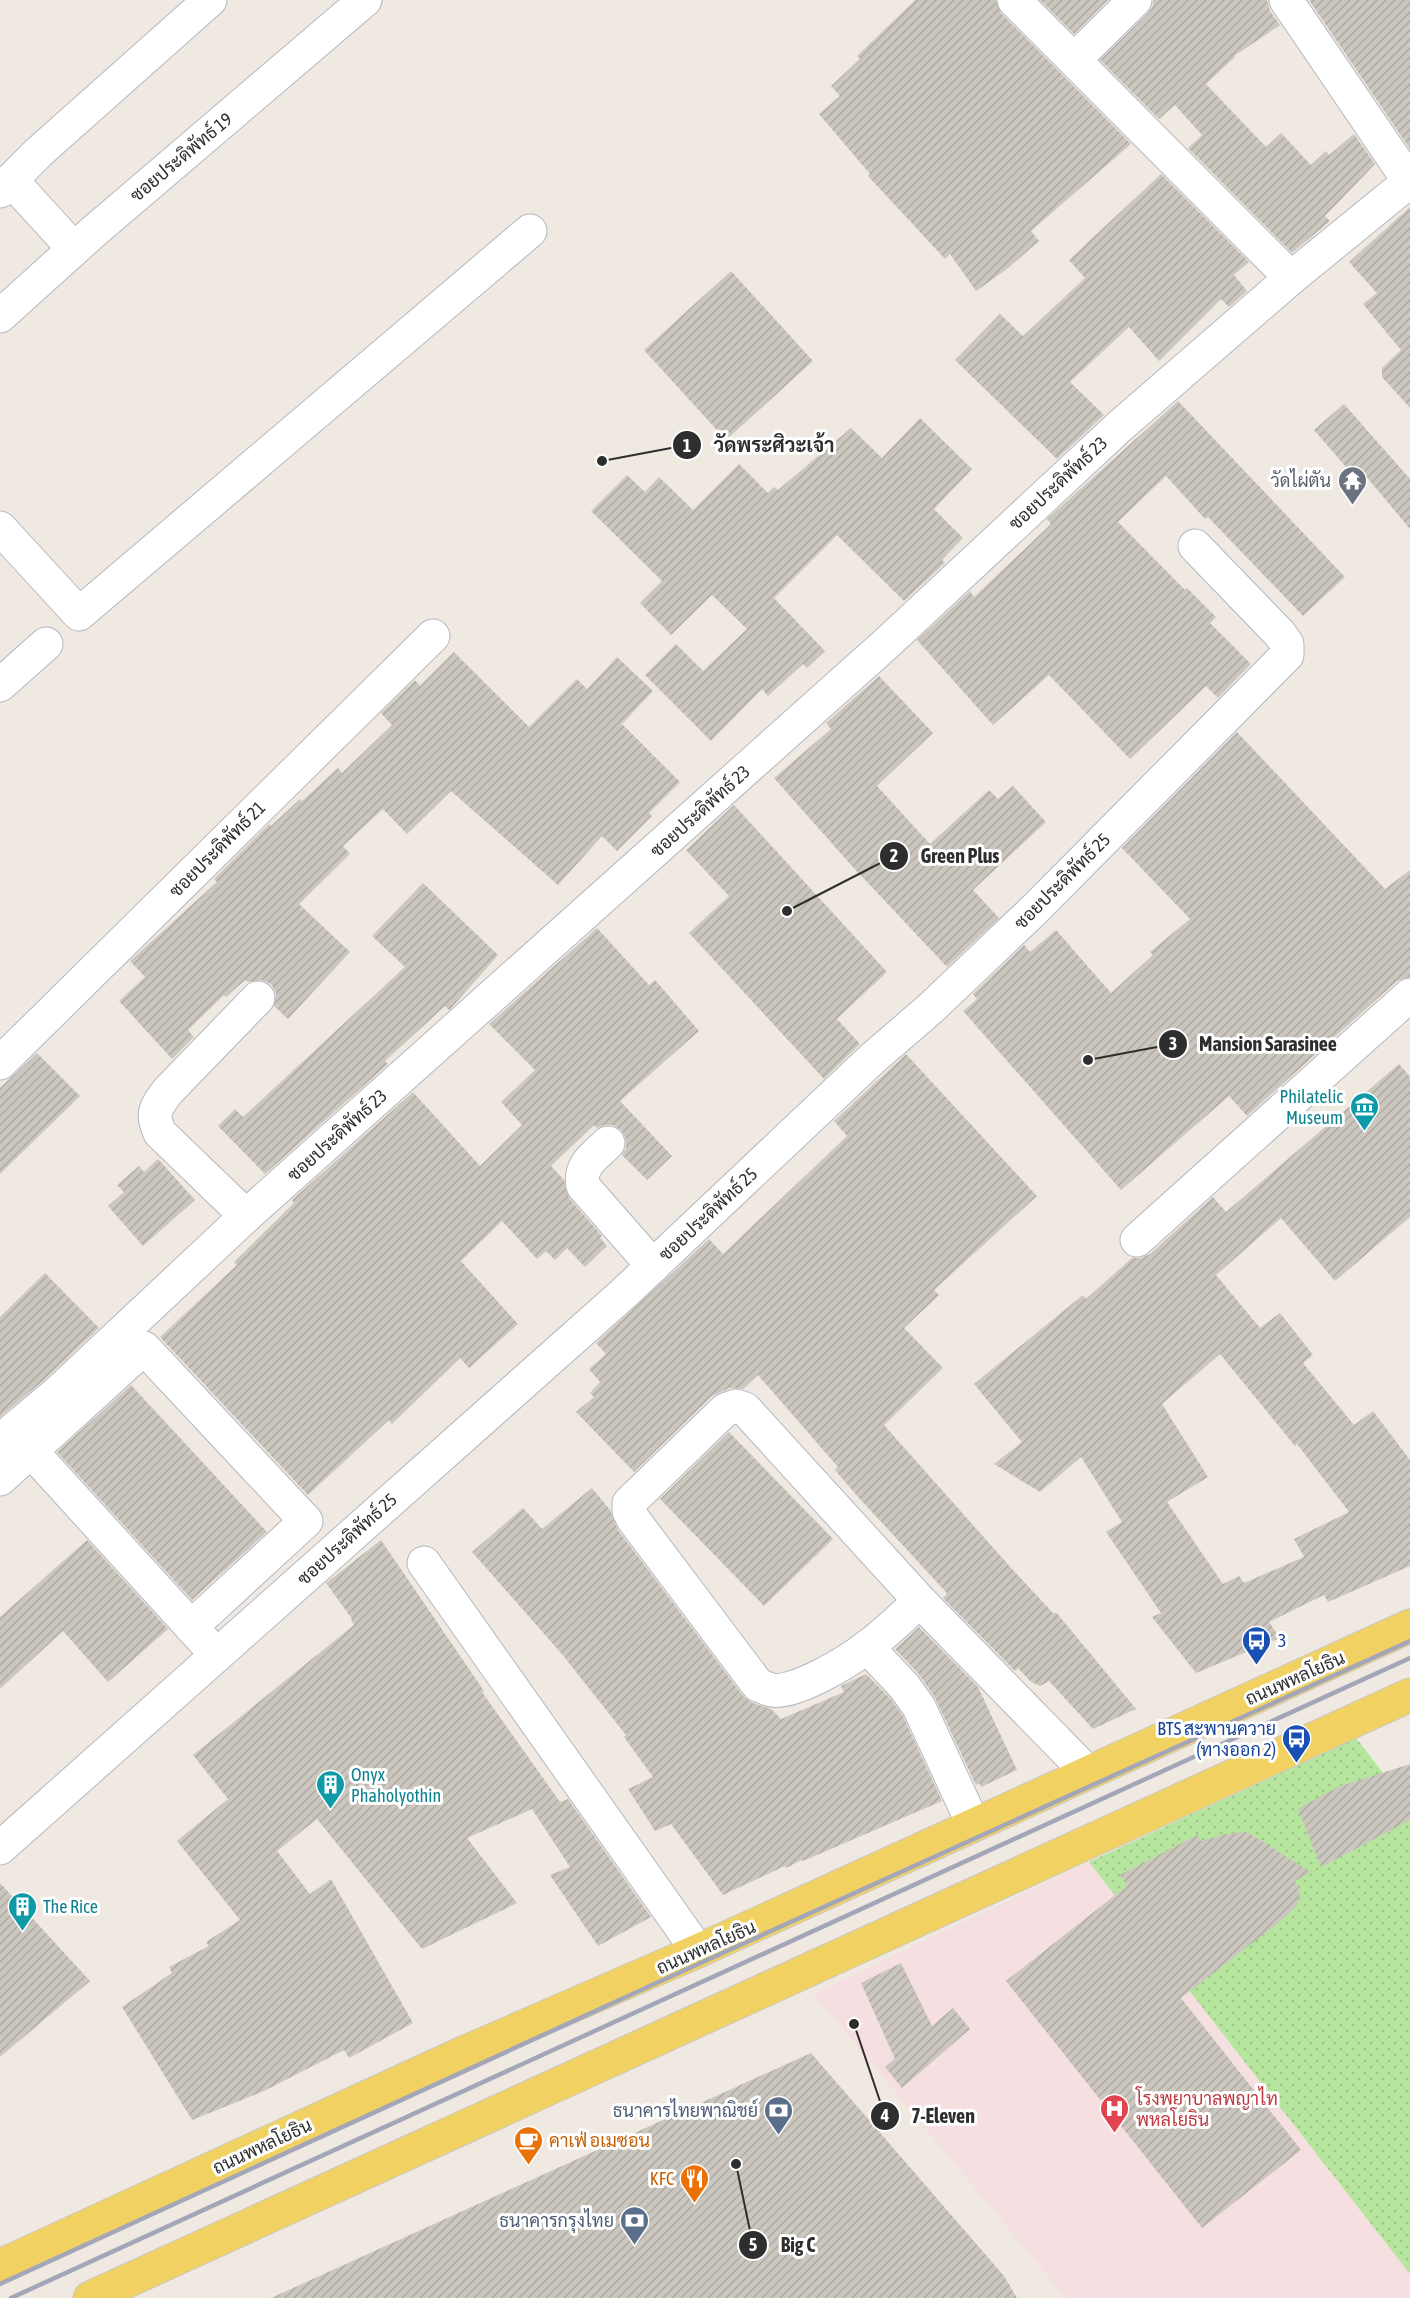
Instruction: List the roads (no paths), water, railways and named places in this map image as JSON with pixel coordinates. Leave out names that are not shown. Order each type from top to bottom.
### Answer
[{"type":"main road","name":"ถนนพหลโยธิน","points":[[0,2266],[450,2059],[698,1951],[1410,1626]]},
{"type":"main road","points":[[90,2298],[1410,1695]]},
{"type":"street","points":[[74,249],[6,186],[39,152],[210,0]]},
{"type":"street","name":"ซอยประดิพัทธ์ 19","points":[[0,316],[74,249],[365,0]]},
{"type":"street","points":[[1014,0],[1292,278]]},
{"type":"street","points":[[1075,59],[1135,0]]},
{"type":"street","points":[[1286,0],[1410,181]]},
{"type":"street","name":"ซอยประดิพัทธ์ 23","points":[[15,1451],[3,1443],[13,1430],[55,1395],[246,1216],[887,643],[1120,426],[1292,278],[1410,181]]},
{"type":"street","points":[[0,528],[79,614],[531,231]]},
{"type":"street","name":"ซอยประดิพัทธ์ 25","points":[[0,1848],[653,1266],[1035,909],[1287,655],[1287,644],[1280,634],[1195,546]]},
{"type":"street","name":"ซอยประดิพัทธ์ 21","points":[[0,1063],[433,636]]},
{"type":"street","points":[[0,685],[46,644]]},
{"type":"street","points":[[1137,1239],[1410,995]]},
{"type":"street","points":[[246,1216],[160,1133],[155,1121],[155,1109],[167,1092],[258,998]]},
{"type":"street","points":[[608,1143],[584,1168],[581,1176],[583,1186],[653,1266]]},
{"type":"street","points":[[0,1479],[15,1451],[144,1348],[306,1521],[191,1627]]},
{"type":"street","points":[[920,1601],[867,1647],[811,1680],[786,1689],[772,1690],[758,1684],[633,1519],[629,1511],[629,1503],[725,1410],[736,1406],[745,1409],[920,1601],[1087,1772]]},
{"type":"street","points":[[15,1451],[191,1627],[217,1656]]},
{"type":"street","points":[[424,1563],[698,1951]]},
{"type":"street","points":[[867,1647],[904,1686],[919,1707],[973,1824]]},
{"type":"railway","points":[[0,2284],[1410,1641]]},
{"type":"railway","points":[[11,2298],[1410,1658]]},
{"type":"place","name":"วัดพระศิวะเจ้า","points":[[602,461]]},
{"type":"place","name":"วัดไผ่ตัน","points":[[1352,506]]},
{"type":"place","name":"Green Plus","points":[[787,911]]},
{"type":"place","name":"Mansion Sarasinee","points":[[1088,1060]]},
{"type":"place","name":"Philatelic Museum","points":[[1364,1132]]},
{"type":"place","name":"3","points":[[1257,1666]]},
{"type":"place","name":"BTS สะพานควาย (ทางออก 2)","points":[[1297,1764]]},
{"type":"place","name":"Onyx Phaholyothin","points":[[330,1810]]},
{"type":"place","name":"The Rice","points":[[22,1932]]},
{"type":"place","name":"7-Eleven","points":[[854,2024]]},
{"type":"place","name":"โรงพยาบาลพญาไท พหลโยธิน","points":[[1115,2134]]},
{"type":"place","name":"ธนาคารไทยพาณิชย์","points":[[779,2136]]},
{"type":"place","name":"Big C","points":[[736,2164]]},
{"type":"place","name":"คาเฟ่ อเมซอน","points":[[528,2166]]},
{"type":"place","name":"KFC","points":[[695,2204]]},
{"type":"place","name":"ธนาคารกรุงไทย","points":[[635,2246]]}]
